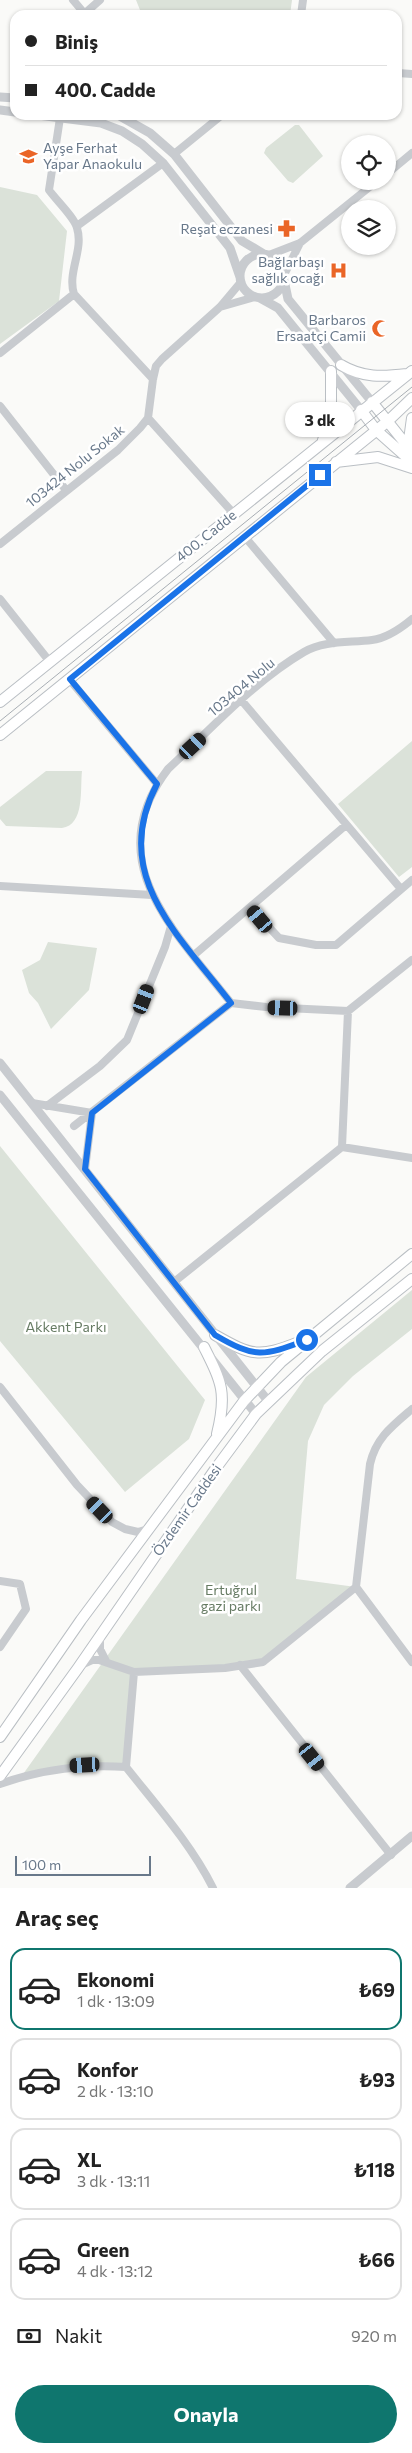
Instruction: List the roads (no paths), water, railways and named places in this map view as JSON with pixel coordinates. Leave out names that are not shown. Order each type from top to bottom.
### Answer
[{"type":"main road","points":[[341,365],[356,373],[370,376],[410,372]]},
{"type":"main road","points":[[321,444],[331,420],[331,371]]},
{"type":"main road","name":"400. Cadde","points":[[0,702],[410,372]]},
{"type":"main road","name":"400. Cadde","points":[[0,735],[388,421],[412,398]]},
{"type":"main road","points":[[372,402],[412,452]]},
{"type":"main road","points":[[361,410],[376,430],[412,462]]},
{"type":"main road","points":[[412,418],[409,440],[412,452]]},
{"type":"main road","points":[[335,462],[378,457],[412,468]]},
{"type":"main road","name":"Özdemir Caddesi","points":[[0,1737],[66,1641],[244,1401],[281,1362],[412,1254]]},
{"type":"main road","name":"Özdemir Caddesi","points":[[0,1776],[78,1668],[161,1545],[256,1414],[322,1350],[412,1279]]},
{"type":"main road","points":[[215,1335],[255,1354],[277,1351],[307,1340]]},
{"type":"main road","points":[[204,1347],[220,1380],[224,1404],[216,1439]]},
{"type":"street","points":[[89,10],[100,0]]},
{"type":"street","points":[[60,120],[49,190],[77,226],[79,241],[71,283],[74,294],[153,379]]},
{"type":"street","points":[[76,120],[101,123],[122,131],[142,144],[163,162],[230,248],[240,280],[246,292],[278,308],[361,410]]},
{"type":"street","points":[[132,120],[174,154],[242,241],[266,254],[281,265],[288,300],[372,402]]},
{"type":"street","points":[[174,154],[214,120]]},
{"type":"street","points":[[396,167],[412,154]]},
{"type":"street","points":[[77,226],[163,162]]},
{"type":"street","points":[[234,514],[148,418],[156,366],[220,307],[240,280],[245,262],[253,256],[266,254],[300,243],[366,190]]},
{"type":"street","points":[[220,307],[275,294],[300,243]]},
{"type":"street","points":[[0,353],[74,294]]},
{"type":"street","points":[[0,406],[66,490]]},
{"type":"street","name":"103424 Nolu Sokak","points":[[0,544],[118,450],[148,418]]},
{"type":"street","points":[[245,537],[334,644]]},
{"type":"street","points":[[0,599],[50,662]]},
{"type":"street","name":"103404 Nolu","points":[[231,1003],[171,926],[152,895],[142,868],[140,839],[145,810],[157,784],[168,769],[242,700],[306,651],[334,644],[373,640],[397,631],[412,619]]},
{"type":"street","points":[[70,679],[157,784]]},
{"type":"street","points":[[242,700],[401,889]]},
{"type":"street","points":[[194,955],[346,825]]},
{"type":"street","points":[[251,908],[279,938],[316,945],[336,945],[412,880]]},
{"type":"street","points":[[0,886],[152,895]]},
{"type":"street","points":[[47,1106],[100,1066],[127,1040],[165,947],[171,926]]},
{"type":"street","points":[[74,1126],[231,1003],[266,1007],[348,1011],[412,960]]},
{"type":"street","points":[[342,1147],[348,1011]]},
{"type":"street","points":[[0,1064],[268,1402]]},
{"type":"street","points":[[0,1095],[256,1414]]},
{"type":"street","points":[[32,1103],[92,1113]]},
{"type":"street","points":[[85,1169],[92,1113]]},
{"type":"street","points":[[174,1282],[342,1147],[412,1158]]},
{"type":"street","points":[[0,1387],[77,1485],[112,1522],[125,1529],[138,1532],[150,1528]]},
{"type":"street","points":[[412,1409],[394,1424],[374,1446],[370,1464],[356,1587],[412,1662]]},
{"type":"street","points":[[0,1580],[20,1584],[26,1609],[0,1647]]},
{"type":"street","points":[[78,1668],[92,1660],[106,1660],[134,1672],[263,1662],[356,1587]]},
{"type":"street","points":[[100,1635],[100,1649],[106,1660]]},
{"type":"street","points":[[240,1665],[391,1855]]},
{"type":"street","points":[[134,1672],[126,1766],[174,1828],[213,1888]]},
{"type":"street","points":[[0,1784],[48,1770],[74,1766],[126,1766]]},
{"type":"street","points":[[350,1888],[412,1836]]},
{"type":"tram line","points":[[0,721],[412,387]]},
{"type":"place","name":"Ayşe Ferhat Yapar Anaokulu","points":[[29,156]]},
{"type":"place","name":"Reşat eczanesi","points":[[287,229]]},
{"type":"place","name":"Bağlarbaşı sağlık ocağı","points":[[338,270]]},
{"type":"place","name":"Barbaros Ersaatçi Camii","points":[[380,328]]},
{"type":"park label","name":"Akkent Parkı","points":[[66,1327]]},
{"type":"park label","name":"Ertuğrul gazi parkı","points":[[231,1598]]}]
